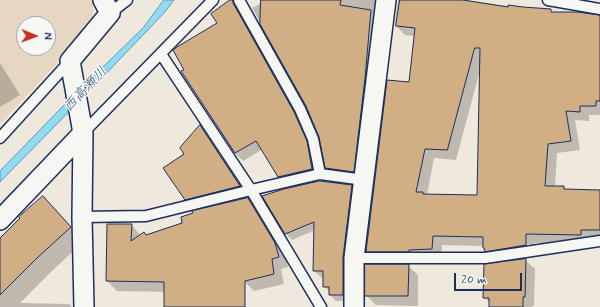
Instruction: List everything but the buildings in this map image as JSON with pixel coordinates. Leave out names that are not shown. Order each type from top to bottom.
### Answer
[{"type":"street","points":[[354,307],[354,258],[386,0]]},
{"type":"street","points":[[84,307],[82,217],[83,133],[70,62],[107,7]]},
{"type":"street","points":[[0,220],[83,133]]},
{"type":"lane","points":[[107,7],[128,0]]},
{"type":"lane","points":[[83,133],[213,0]]},
{"type":"lane","points":[[239,0],[300,109],[313,138],[320,174]]},
{"type":"lane","points":[[548,0],[600,8]]},
{"type":"lane","points":[[161,54],[251,190],[320,307]]},
{"type":"lane","points":[[0,138],[70,62]]},
{"type":"lane","points":[[82,217],[146,216],[320,174],[364,180]]},
{"type":"lane","points":[[354,258],[485,258],[600,241]]},
{"type":"shaded area","points":[[0,0],[94,0],[93,20],[81,38],[0,124]]},
{"type":"water","name":"西高瀬川","points":[[164,0],[174,0],[164,13],[0,182],[0,171],[66,103],[143,28]]}]
